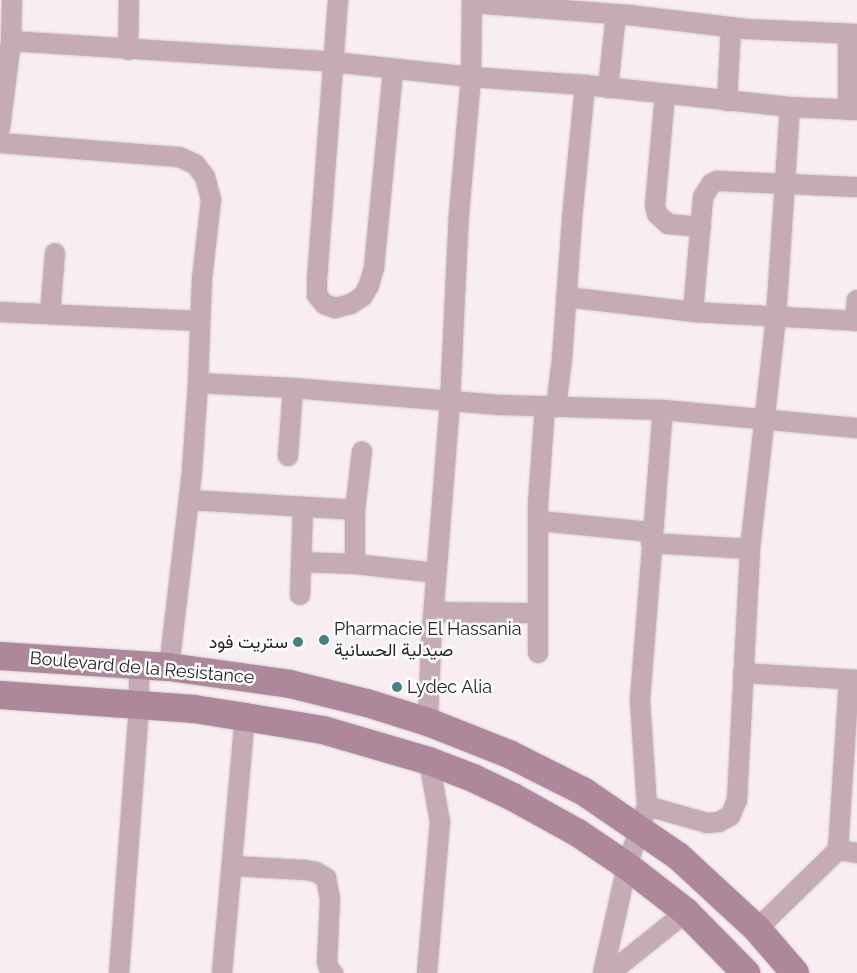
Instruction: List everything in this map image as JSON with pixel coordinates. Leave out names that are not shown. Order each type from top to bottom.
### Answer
[{"type":"main road","name":"Boulevard de la Resistance","points":[[0,656],[139,664],[290,684],[367,703],[428,722],[509,754],[643,818],[678,856],[757,929],[795,973]]},
{"type":"main road","name":"Boulevard de la Resistance","points":[[0,694],[194,709],[323,730],[428,761],[473,778],[513,797],[578,833],[627,866],[686,912],[746,973]]},
{"type":"street","points":[[0,128],[11,41],[12,0]]},
{"type":"street","points":[[128,50],[129,0]]},
{"type":"street","points":[[338,0],[317,295],[324,304],[335,308],[351,304],[363,296],[369,285],[374,268],[393,69]]},
{"type":"street","points":[[11,41],[333,62],[471,77],[584,85],[790,107],[852,110],[852,34],[731,27],[625,10],[472,1],[471,77],[461,187],[450,402],[436,573],[428,722]]},
{"type":"street","points":[[608,88],[625,10]]},
{"type":"street","points":[[727,100],[731,27]]},
{"type":"street","points":[[538,653],[539,461],[562,359],[584,85]]},
{"type":"street","points":[[664,94],[654,205],[657,214],[668,224],[701,227]]},
{"type":"street","points":[[643,818],[707,823],[719,822],[730,816],[737,800],[750,549],[776,318],[790,107]]},
{"type":"street","points":[[0,143],[162,154],[179,157],[194,164],[205,177],[211,200],[202,279],[198,383],[189,500],[169,667]]},
{"type":"street","points":[[693,312],[703,197],[711,184],[717,181],[786,182],[857,187]]},
{"type":"street","points":[[50,314],[55,253]]},
{"type":"street","points":[[566,298],[693,312],[856,321],[857,300]]},
{"type":"street","points":[[0,312],[200,320]]},
{"type":"street","points":[[198,383],[293,388],[450,402],[663,410],[765,421],[857,428]]},
{"type":"street","points":[[288,456],[293,388]]},
{"type":"street","points":[[603,973],[627,866],[643,818],[640,700],[663,410]]},
{"type":"street","points":[[355,564],[355,510],[362,451]]},
{"type":"street","points":[[189,500],[355,510]]},
{"type":"street","points":[[300,595],[302,508]]},
{"type":"street","points":[[539,521],[652,538],[750,549]]},
{"type":"street","points":[[301,562],[355,564],[436,573]]},
{"type":"street","points":[[434,612],[537,613]]},
{"type":"street","points":[[119,973],[139,706],[139,664]]},
{"type":"street","points":[[744,672],[853,680],[847,851],[757,929]]},
{"type":"street","points":[[222,973],[245,717]]},
{"type":"street","points":[[427,973],[440,822],[428,761]]},
{"type":"street","points":[[233,866],[304,870],[316,872],[326,878],[330,899],[326,953],[330,971],[333,973]]},
{"type":"street","points":[[610,973],[686,912]]},
{"type":"place","name":"Pharmacie El Hassania صيدلية الحسانية","points":[[324,640]]},
{"type":"place","name":"ستريت فود","points":[[298,642]]},
{"type":"place","name":"Lydec Alia","points":[[397,687]]}]
